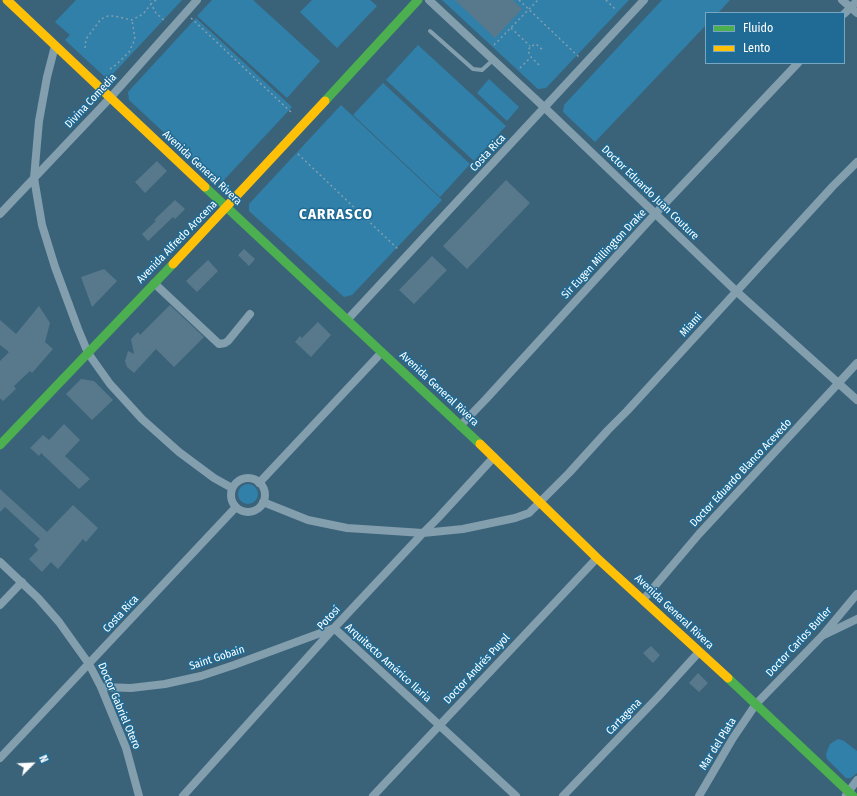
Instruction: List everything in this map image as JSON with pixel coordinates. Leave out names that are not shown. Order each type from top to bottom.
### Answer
[{"type":"main road","name":"Avenida General Rivera","points":[[7,0],[494,457],[597,558],[756,704],[849,794]]},
{"type":"main road","name":"Avenida Alfredo Arocena","points":[[0,445],[227,207],[418,0]]},
{"type":"street","name":"Divina Comedia","points":[[0,214],[110,98],[196,0]]},
{"type":"street","name":"Doctor Eduardo Juan Couture","points":[[429,0],[545,108],[655,214],[673,229],[736,292],[857,400]]},
{"type":"street","name":"Costa Rica","points":[[348,320],[644,0]]},
{"type":"street","points":[[842,0],[857,14]]},
{"type":"street","points":[[845,13],[857,1]]},
{"type":"street","points":[[55,46],[39,122],[34,178],[42,225],[55,267],[88,353],[110,384],[142,419],[179,452],[214,478],[232,488]]},
{"type":"street","name":"Sir Eugen Millington Drake","points":[[460,426],[655,214],[797,64]]},
{"type":"street","name":"Miami","points":[[263,502],[314,522],[347,528],[422,533],[463,529],[515,518],[529,513],[627,411],[857,162]]},
{"type":"street","points":[[154,283],[219,344],[228,341],[250,314]]},
{"type":"street","points":[[260,483],[382,352]]},
{"type":"street","name":"Doctor Eduardo Blanco Acevedo","points":[[643,600],[699,534],[857,363]]},
{"type":"street","name":"Potosí","points":[[182,796],[334,628],[494,457]]},
{"type":"street","points":[[251,478],[260,483],[264,492],[263,502],[258,508],[251,512],[243,511],[236,507],[232,500],[232,488],[238,481],[251,478]]},
{"type":"street","name":"Costa Rica","points":[[0,758],[236,507]]},
{"type":"street","name":"Doctor Andrés Puyol","points":[[373,796],[597,558]]},
{"type":"street","name":"Doctor Gabriel Otero","points":[[0,562],[22,582],[59,622],[89,664],[102,687],[126,748],[139,796]]},
{"type":"street","points":[[0,606],[22,582]]},
{"type":"street","name":"Doctor Carlos Butler","points":[[756,704],[822,636],[857,594]]},
{"type":"street","points":[[822,636],[857,619]]},
{"type":"street","name":"Saint Gobain","points":[[102,687],[131,688],[165,684],[201,676],[334,628]]},
{"type":"street","name":"Arquitecto Américo Ilaria","points":[[334,628],[516,796]]},
{"type":"street","name":"Cartagena","points":[[563,796],[699,652]]},
{"type":"street","name":"Mar del Plata","points":[[699,796],[732,738],[756,704]]},
{"type":"street","points":[[849,794],[857,780]]},
{"type":"lane","points":[[430,31],[473,69],[482,70],[493,60]]},
{"type":"path","points":[[150,0],[156,13],[172,28]]},
{"type":"path","points":[[85,48],[86,39],[101,19],[108,16],[114,16],[132,20],[143,14],[156,0]]},
{"type":"path","points":[[520,0],[581,59]]},
{"type":"path","points":[[494,45],[538,0]]},
{"type":"path","points":[[606,0],[615,9]]},
{"type":"path","points":[[185,13],[292,113]]},
{"type":"path","points":[[110,69],[129,52],[135,39],[132,20]]},
{"type":"path","points":[[511,28],[530,47]]},
{"type":"path","points":[[539,65],[531,57],[528,51],[530,47],[536,44],[544,51]]},
{"type":"path","points":[[520,68],[531,57]]},
{"type":"path","points":[[298,154],[399,250]]},
{"type":"shaded area","points":[[76,0],[182,0],[111,76],[104,76],[65,40],[70,35],[55,22]]},
{"type":"shaded area","points":[[212,0],[253,0],[320,61],[287,98],[197,16]]},
{"type":"shaded area","points":[[312,0],[370,0],[377,6],[337,48],[300,12]]},
{"type":"shaded area","points":[[442,0],[629,0],[546,88],[538,89]]},
{"type":"shaded area","points":[[662,0],[730,0],[719,12],[705,12],[705,26],[595,142],[563,112],[564,105]]},
{"type":"shaded area","points":[[196,18],[292,107],[223,181],[216,181],[129,100],[128,92]]},
{"type":"shaded area","points":[[418,45],[506,126],[474,161],[386,80]]},
{"type":"shaded area","points":[[489,79],[519,107],[507,121],[477,93]]},
{"type":"shaded area","points":[[383,83],[470,164],[440,197],[353,115]]},
{"type":"shaded area","points":[[341,105],[442,200],[352,295],[344,297],[249,211],[249,204]]},
{"type":"shaded area","points":[[244,484],[252,484],[258,490],[258,498],[252,504],[244,504],[238,498],[238,490]]},
{"type":"shaded area","points":[[838,739],[844,741],[857,751],[857,773],[851,778],[846,778],[827,759],[826,754],[830,744]]},
{"type":"building","points":[[455,0],[513,0],[522,9],[495,38]]},
{"type":"building","points":[[157,161],[167,171],[145,193],[135,182]]},
{"type":"building","points":[[506,180],[530,203],[467,269],[443,246]]},
{"type":"building","points":[[175,200],[185,209],[175,219],[173,217],[148,241],[142,234]]},
{"type":"building","points":[[244,249],[255,259],[249,266],[238,255]]},
{"type":"building","points":[[432,256],[447,270],[414,304],[399,290]]},
{"type":"building","points":[[208,260],[218,271],[197,292],[186,281]]},
{"type":"building","points":[[104,269],[117,281],[92,307],[81,277]]},
{"type":"building","points":[[170,305],[204,337],[174,367],[156,349],[134,373],[127,367],[125,361],[128,351],[134,354],[131,339],[138,332],[140,335]]},
{"type":"building","points":[[39,306],[50,323],[45,342],[53,349],[32,373],[30,371],[14,386],[16,389],[3,401],[0,398],[0,361],[9,352],[0,345],[0,320],[16,334]]},
{"type":"building","points":[[318,322],[331,335],[311,357],[295,342],[300,336],[302,338]]},
{"type":"building","points":[[81,379],[94,381],[113,400],[92,420],[66,394]]},
{"type":"building","points":[[64,424],[80,440],[65,456],[90,479],[79,489],[41,453],[39,456],[30,448],[43,435],[49,440]]},
{"type":"building","points":[[0,489],[47,532],[73,505],[98,528],[86,542],[83,539],[58,569],[51,562],[42,572],[29,559],[38,550],[34,545],[40,539],[5,507],[0,512]]},
{"type":"building","points":[[651,646],[660,655],[653,663],[643,653]]},
{"type":"building","points":[[698,673],[708,683],[699,692],[689,683]]},
{"type":"traffic: fast","points":[[325,101],[418,0]]},
{"type":"traffic: fast","points":[[205,187],[480,444]]},
{"type":"traffic: fast","points":[[0,445],[173,264]]},
{"type":"traffic: fast","points":[[728,678],[853,796]]},
{"type":"traffic: slow","points":[[7,0],[205,187]]},
{"type":"traffic: slow","points":[[173,264],[325,101]]},
{"type":"traffic: slow","points":[[480,444],[597,558],[728,678]]},
{"type":"district","name":"CARRASCO","points":[[336,215]]}]
